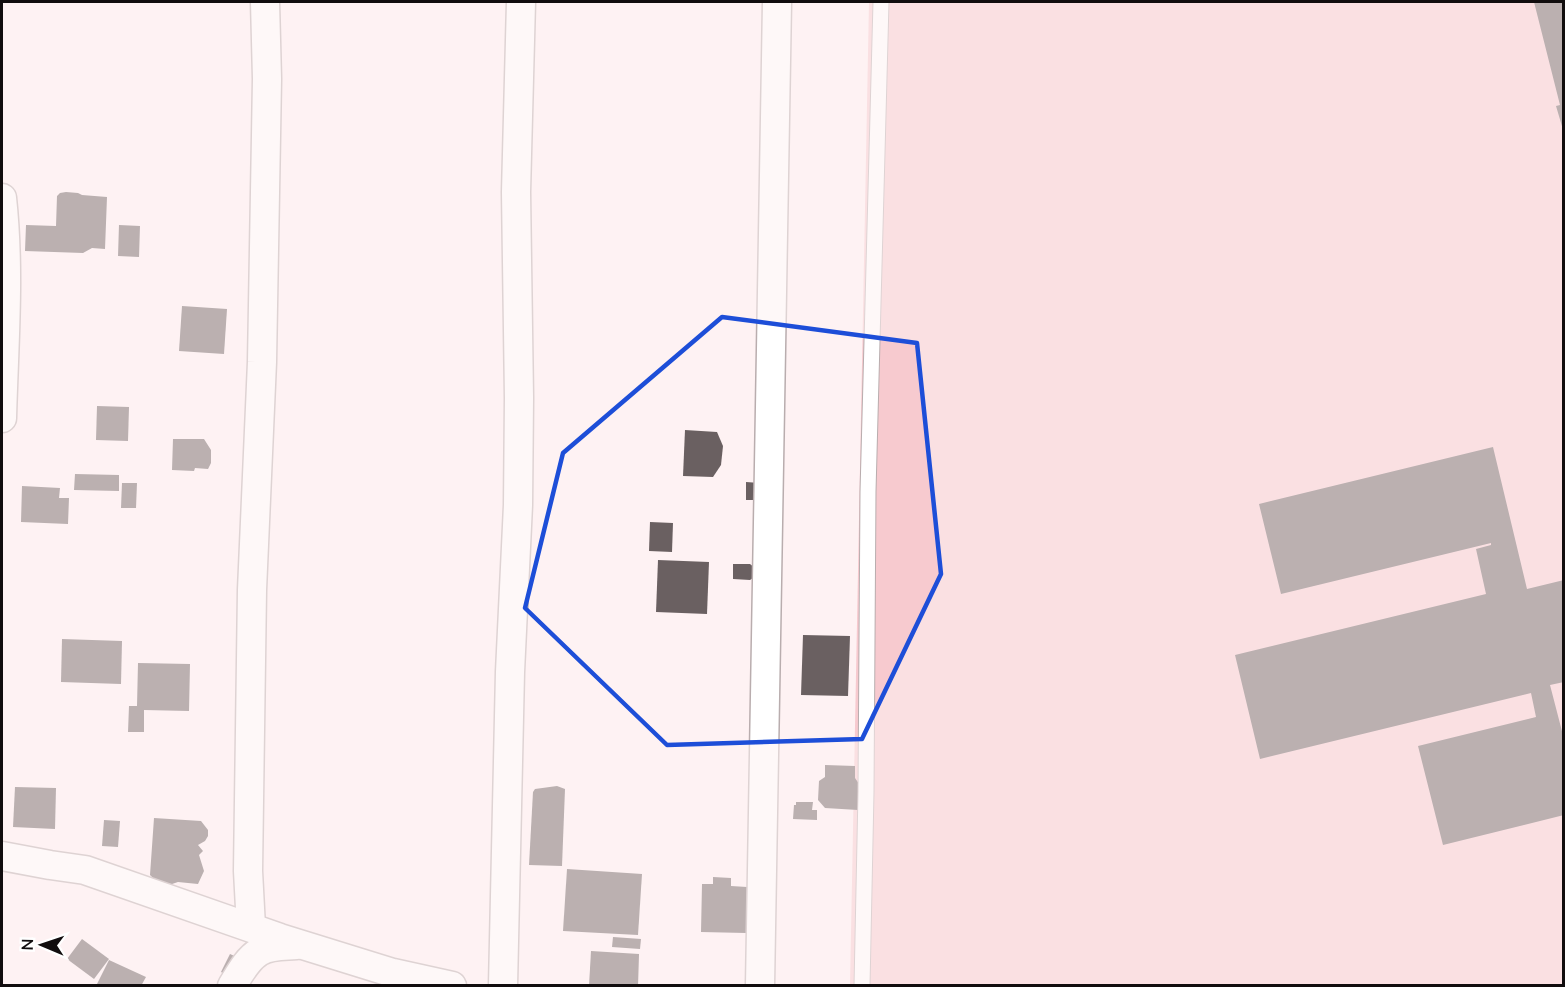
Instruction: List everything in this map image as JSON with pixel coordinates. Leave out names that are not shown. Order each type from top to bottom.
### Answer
[{"type":"street","points":[[251,927],[248,871],[252,590],[262,362],[267,80],[265,2]]},
{"type":"street","points":[[503,986],[510,672],[518,505],[516,192],[521,2]]},
{"type":"street","points":[[760,986],[777,2]]},
{"type":"street","points":[[2,198],[6,289],[2,417]]},
{"type":"street","points":[[2,856],[86,870],[393,973],[452,986]]},
{"type":"street","points":[[232,986],[249,960],[258,952],[268,948],[302,944]]},
{"type":"lane","points":[[862,986],[868,492],[881,2]]},
{"type":"highlighted area","points":[[722,317],[917,343],[941,574],[862,739],[667,745],[525,608],[563,453]]},
{"type":"shaded area","points":[[869,2],[1563,2],[1563,985],[850,985]]},
{"type":"building","points":[[1534,2],[1564,2],[1564,133],[1556,106],[1560,105]]},
{"type":"building","points":[[66,192],[107,197],[105,249],[92,248],[83,253],[25,251],[26,225],[56,226],[57,196]]},
{"type":"building","points":[[119,225],[140,226],[139,257],[118,256]]},
{"type":"building","points":[[182,306],[227,309],[224,354],[179,351]]},
{"type":"building","points":[[97,406],[129,407],[128,441],[96,440]]},
{"type":"building","points":[[685,430],[717,432],[723,446],[721,465],[713,477],[683,476]]},
{"type":"building","points":[[173,439],[204,439],[211,450],[211,463],[208,469],[172,470]]},
{"type":"building","points":[[1493,447],[1527,589],[1564,580],[1564,682],[1550,685],[1564,739],[1564,815],[1443,845],[1418,746],[1536,717],[1531,693],[1260,759],[1235,655],[1486,594],[1476,549],[1491,545],[1491,543],[1281,594],[1259,504]]},
{"type":"building","points":[[75,474],[119,475],[119,491],[74,490]]},
{"type":"building","points":[[746,482],[760,483],[759,500],[746,500]]},
{"type":"building","points":[[122,483],[137,483],[136,508],[121,508]]},
{"type":"building","points":[[22,486],[60,488],[59,498],[69,498],[68,524],[21,522]]},
{"type":"building","points":[[650,522],[673,523],[672,552],[649,551]]},
{"type":"building","points":[[658,560],[709,562],[707,614],[656,612]]},
{"type":"building","points":[[733,564],[750,564],[755,568],[753,578],[750,580],[733,579]]},
{"type":"building","points":[[803,635],[850,636],[848,696],[801,695]]},
{"type":"building","points":[[62,639],[122,641],[121,684],[61,682]]},
{"type":"building","points":[[138,663],[190,664],[189,711],[144,710],[144,732],[128,732],[129,706],[137,706]]},
{"type":"building","points":[[825,765],[855,766],[855,778],[866,794],[858,810],[825,808],[818,800],[819,781],[825,777]]},
{"type":"building","points":[[557,786],[565,789],[562,866],[529,865],[533,792],[535,789]]},
{"type":"building","points":[[15,787],[56,788],[55,829],[13,827]]},
{"type":"building","points":[[796,802],[813,802],[812,810],[817,810],[817,820],[793,819]]},
{"type":"building","points":[[154,818],[201,821],[208,830],[205,841],[198,845],[203,851],[199,855],[204,871],[198,884],[158,883],[150,875]]},
{"type":"building","points":[[104,820],[120,821],[118,847],[102,846]]},
{"type":"building","points":[[567,869],[642,874],[638,935],[563,931]]},
{"type":"building","points":[[713,877],[731,878],[731,886],[747,887],[746,933],[701,932],[702,884],[713,884]]},
{"type":"building","points":[[613,937],[641,939],[640,949],[612,947]]},
{"type":"building","points":[[82,939],[109,959],[94,979],[67,959]]},
{"type":"building","points":[[591,951],[639,954],[638,986],[589,986]]},
{"type":"building","points":[[230,954],[241,959],[232,978],[221,972]]},
{"type":"building","points":[[109,960],[146,977],[141,986],[96,986]]}]
